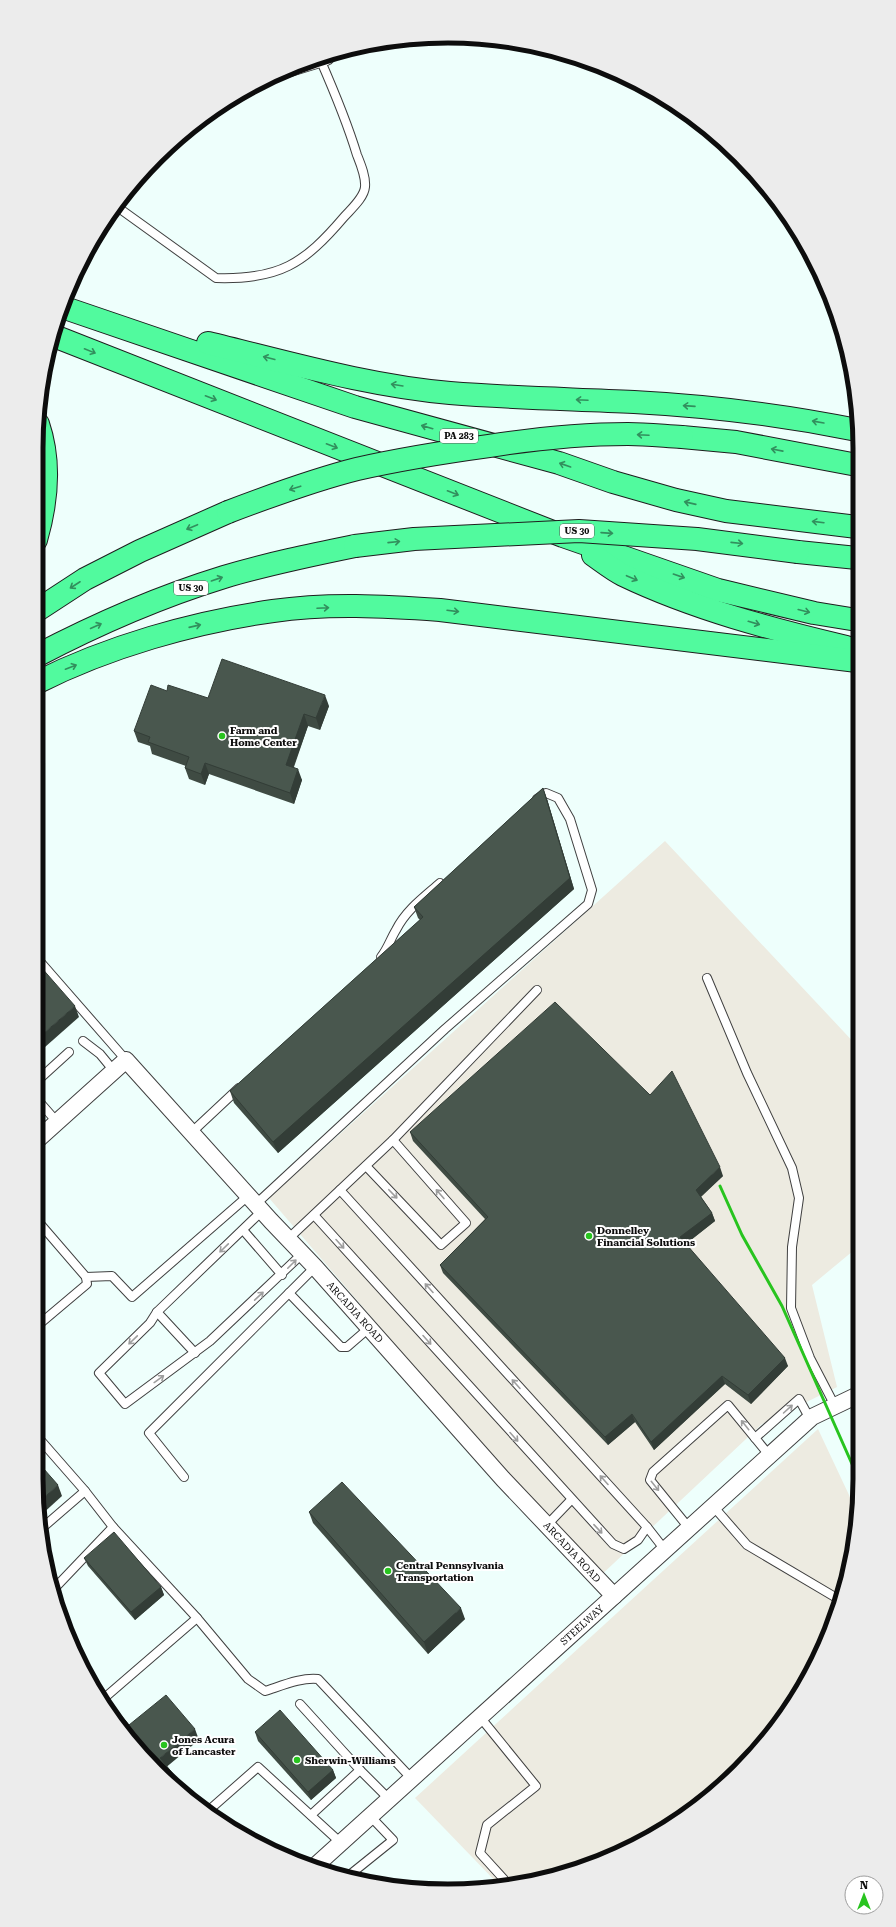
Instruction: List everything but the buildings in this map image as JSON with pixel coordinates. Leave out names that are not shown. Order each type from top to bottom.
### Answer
[{"type":"highway","points":[[67,309],[330,373],[440,392],[728,409],[819,422],[852,429]]},
{"type":"highway","name":"PA 283","points":[[67,309],[355,407],[559,463],[613,482],[655,494],[726,511],[853,527]]},
{"type":"highway","points":[[58,338],[563,536],[718,590],[814,613],[853,619]]},
{"type":"highway","points":[[43,606],[85,579],[146,548],[228,512],[274,494],[356,469],[429,454],[516,442],[628,434],[736,442],[853,464]]},
{"type":"highway","points":[[43,443],[47,477],[43,513]]},
{"type":"highway","name":"US 30","points":[[43,652],[97,625],[183,591],[225,577],[267,565],[355,546],[414,539],[579,531],[697,538],[798,552],[853,558]]},
{"type":"highway","points":[[563,536],[622,574],[687,602],[797,635],[853,649]]},
{"type":"highway","points":[[43,679],[57,672],[104,654],[166,633],[274,610],[342,606],[385,606],[440,610],[853,660]]},
{"type":"street","name":"ARCADIA ROAD","points":[[126,1060],[255,1204],[315,1267],[503,1479],[614,1596]]},
{"type":"street","points":[[43,1135],[126,1060]]},
{"type":"street","name":"STEELWAY","points":[[318,1863],[810,1419],[853,1397]]},
{"type":"lane","points":[[121,209],[216,278],[255,276],[282,270],[294,264],[313,250],[330,234],[361,197],[365,189],[365,178],[346,120],[322,63]]},
{"type":"lane","points":[[86,1277],[112,1276],[132,1297],[255,1204],[445,1029],[588,904],[592,890],[583,857],[570,818],[558,798],[546,792],[528,807]]},
{"type":"lane","points":[[373,965],[389,947],[396,929],[412,907],[447,877]]},
{"type":"lane","points":[[43,965],[126,1060]]},
{"type":"lane","points":[[707,978],[747,1073],[792,1168],[799,1198],[792,1247],[791,1308],[810,1358],[835,1406]]},
{"type":"lane","points":[[288,1239],[393,1140],[537,990]]},
{"type":"lane","points":[[83,1041],[100,1054],[114,1071]]},
{"type":"lane","points":[[43,1076],[69,1052]]},
{"type":"lane","points":[[192,1132],[244,1084]]},
{"type":"lane","points":[[43,1106],[57,1122]]},
{"type":"lane","points":[[366,1166],[441,1245],[466,1223],[393,1140]]},
{"type":"lane","points":[[340,1190],[647,1527],[665,1550]]},
{"type":"lane","points":[[255,1204],[243,1230],[158,1312],[150,1324],[99,1373],[124,1404],[195,1353],[282,1275],[302,1254]]},
{"type":"lane","points":[[314,1215],[571,1500],[613,1544],[624,1549],[638,1540],[647,1527]]},
{"type":"lane","points":[[43,1227],[86,1277],[87,1284],[43,1321]]},
{"type":"lane","points":[[243,1230],[282,1275]]},
{"type":"lane","points":[[184,1477],[149,1434],[315,1267]]},
{"type":"lane","points":[[289,1293],[341,1347],[347,1347],[369,1328]]},
{"type":"lane","points":[[158,1312],[195,1353]]},
{"type":"lane","points":[[755,1438],[799,1399],[810,1419]]},
{"type":"lane","points":[[689,1528],[650,1480],[653,1472],[728,1405],[769,1455]]},
{"type":"lane","points":[[43,1443],[85,1491],[113,1527],[196,1618],[248,1679],[265,1691],[295,1683],[307,1678],[318,1679],[412,1779]]},
{"type":"lane","points":[[45,1525],[85,1491]]},
{"type":"lane","points":[[547,1525],[571,1500]]},
{"type":"lane","points":[[713,1506],[747,1546],[835,1597]]},
{"type":"lane","points":[[57,1585],[113,1527]]},
{"type":"lane","points":[[106,1696],[196,1618]]},
{"type":"lane","points":[[300,1704],[360,1770],[390,1800]]},
{"type":"lane","points":[[480,1717],[536,1786],[488,1824],[480,1853],[505,1880]]},
{"type":"lane","points":[[212,1808],[258,1767],[341,1843]]},
{"type":"lane","points":[[311,1815],[360,1770]]},
{"type":"lane","points":[[354,1872],[393,1840],[371,1817]]},
{"type":"shaded area","points":[[665,841],[853,1042],[853,1251],[812,1285],[837,1387],[762,1424],[597,1579],[269,1198]]},
{"type":"shaded area","points":[[818,1429],[852,1502],[850,1532],[832,1609],[811,1658],[799,1682],[785,1704],[752,1746],[715,1783],[673,1816],[650,1830],[603,1853],[578,1863],[553,1870],[496,1881],[415,1798]]},
{"type":"railway","points":[[720,1186],[742,1235],[782,1306],[853,1466]]},
{"type":"place","name":"Farm and Home Center","points":[[222,736]]},
{"type":"place","name":"Donnelley Financial Solutions","points":[[589,1236]]},
{"type":"place","name":"Central Pennsylvania Transportation","points":[[388,1571]]},
{"type":"place","name":"Jones Acura of Lancaster","points":[[164,1745]]},
{"type":"place","name":"Sherwin-Williams","points":[[297,1760]]}]
